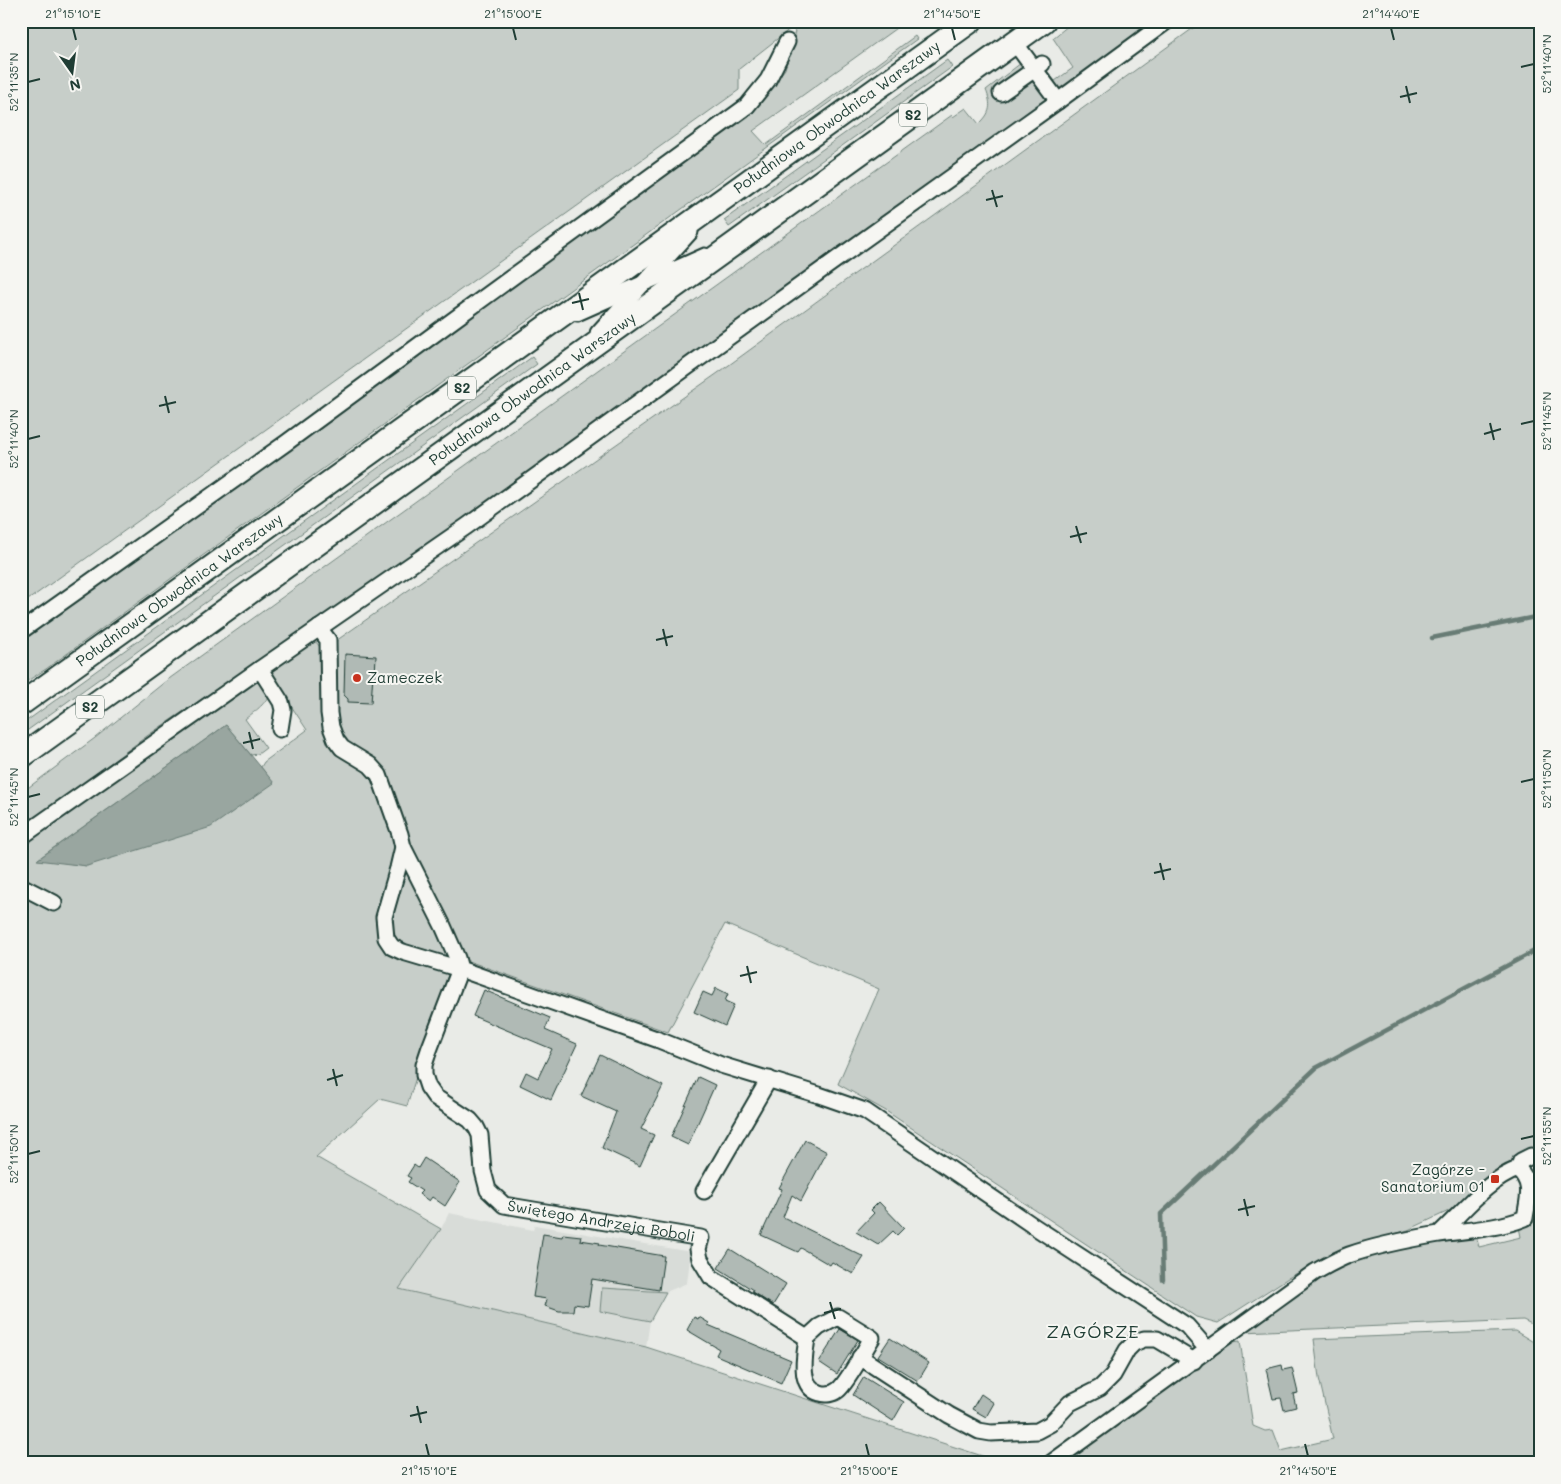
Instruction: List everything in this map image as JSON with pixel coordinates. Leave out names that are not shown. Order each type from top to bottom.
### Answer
[{"type":"highway","name":"Południowa Obwodnica Warszawy","points":[[21,704],[971,21]]},
{"type":"highway","name":"Południowa Obwodnica Warszawy","points":[[21,757],[1044,21]]},
{"type":"street","points":[[21,837],[260,668],[467,526],[1167,21]]},
{"type":"street","points":[[21,631],[286,444],[747,106],[768,80],[787,42]]},
{"type":"street","points":[[1021,51],[1038,66],[1058,101]]},
{"type":"street","points":[[1001,93],[1038,66]]},
{"type":"street","points":[[574,359],[713,207]]},
{"type":"street","points":[[548,326],[737,242]]},
{"type":"street","points":[[319,628],[328,640],[329,713],[334,734],[342,748],[370,766],[379,775],[400,834],[402,847],[442,926],[460,969]]},
{"type":"street","points":[[260,668],[281,702],[283,710],[280,729]]},
{"type":"street","points":[[402,847],[384,917],[386,938],[392,947],[460,969],[659,1040],[721,1065],[820,1095],[865,1111],[1035,1227],[1187,1326],[1208,1350]]},
{"type":"street","points":[[21,886],[54,903]]},
{"type":"street","name":"Świętego Andrzeja Boboli","points":[[460,969],[429,1050],[424,1065],[424,1075],[428,1087],[436,1097],[470,1120],[476,1127],[480,1135],[483,1171],[488,1190],[504,1205],[701,1238],[698,1249],[700,1259],[711,1277],[806,1338]]},
{"type":"street","points":[[704,1190],[769,1079]]},
{"type":"street","points":[[1518,1169],[1521,1161],[1531,1156]]},
{"type":"street","points":[[1439,1234],[1492,1182],[1506,1173],[1518,1169]]},
{"type":"street","points":[[1050,1463],[1315,1272],[1349,1255],[1391,1244],[1439,1234],[1473,1231],[1525,1218],[1529,1187],[1526,1176],[1518,1169]]},
{"type":"street","points":[[838,1317],[872,1338],[840,1389],[828,1394],[816,1392],[807,1384],[804,1373],[806,1338],[838,1317]]},
{"type":"street","points":[[860,1357],[949,1415],[980,1430],[991,1433],[1037,1431],[1050,1424],[1070,1403],[1100,1388],[1113,1375],[1127,1350],[1134,1343],[1144,1339],[1157,1339],[1194,1361]]},
{"type":"shaded area","points":[[21,21],[906,21],[753,131],[766,145],[915,36],[917,39],[46,669],[21,685],[21,639],[115,575],[733,127],[752,111],[785,69],[795,31],[791,28],[739,69],[739,90],[21,605]]},
{"type":"shaded area","points":[[1074,21],[1156,21],[1060,91],[1055,90],[1044,78],[1045,68],[1055,81],[1073,68],[1053,38]]},
{"type":"shaded area","points":[[1203,21],[1540,21],[1540,1130],[1537,1151],[1516,1157],[1453,1209],[1408,1230],[1341,1250],[1288,1278],[1218,1323],[1196,1317],[886,1111],[838,1084],[879,989],[725,924],[668,1032],[454,956],[407,1106],[380,1099],[316,1157],[441,1229],[399,1289],[646,1347],[1004,1463],[21,1463],[21,846],[243,684],[253,681],[268,689],[268,694],[262,705],[245,719],[266,748],[258,754],[251,755],[226,725],[38,859],[87,866],[273,783],[261,767],[264,762],[307,730],[272,677],[271,667],[313,639],[323,650],[718,373]]},
{"type":"shaded area","points":[[947,60],[952,67],[729,227],[724,220]]},
{"type":"shaded area","points":[[1021,63],[1022,67],[1018,76],[1036,83],[1046,93],[1044,103],[401,564],[147,736],[21,829],[21,793],[95,738],[166,681],[952,115],[953,117],[966,108],[979,124],[989,109],[990,104],[986,90]]},
{"type":"shaded area","points":[[532,357],[537,364],[21,735],[21,725]]},
{"type":"shaded area","points":[[226,725],[274,783],[211,827],[87,866],[37,860]]},
{"type":"shaded area","points":[[449,1213],[533,1230],[535,1225],[691,1252],[687,1283],[666,1292],[650,1321],[646,1347],[398,1289],[441,1229]]},
{"type":"shaded area","points":[[1540,1220],[1540,1328],[1523,1320],[1243,1332],[1318,1281],[1364,1258],[1419,1245],[1476,1236],[1479,1247],[1521,1237],[1519,1227]]},
{"type":"shaded area","points":[[602,1288],[666,1292],[650,1321],[600,1311]]},
{"type":"shaded area","points":[[1515,1331],[1540,1346],[1540,1463],[1065,1463],[1233,1342],[1240,1341],[1253,1426],[1265,1431],[1273,1430],[1281,1451],[1333,1439],[1319,1378],[1314,1339]]},
{"type":"building","name":"Zameczek","points":[[345,654],[376,656],[371,703],[348,702],[344,695]]},
{"type":"building","points":[[716,988],[728,994],[725,1001],[734,1005],[725,1026],[694,1012],[703,992],[712,996]]},
{"type":"building","points":[[484,990],[550,1018],[545,1030],[577,1044],[551,1100],[520,1085],[526,1072],[538,1078],[552,1049],[473,1016]]},
{"type":"building","points":[[600,1055],[663,1086],[641,1129],[654,1135],[640,1166],[602,1148],[616,1112],[581,1096]]},
{"type":"building","points":[[698,1077],[715,1085],[688,1145],[671,1137]]},
{"type":"building","points":[[805,1140],[827,1152],[801,1201],[792,1195],[783,1217],[864,1257],[853,1274],[832,1262],[830,1265],[801,1248],[798,1252],[761,1235],[782,1189],[779,1188]]},
{"type":"building","points":[[424,1158],[460,1182],[445,1206],[432,1197],[429,1201],[419,1194],[422,1191],[408,1182],[411,1178],[407,1176],[414,1165],[418,1168]]},
{"type":"building","points":[[879,1202],[904,1228],[897,1235],[893,1231],[878,1245],[856,1232],[874,1213],[871,1210]]},
{"type":"building","points":[[543,1234],[562,1237],[563,1234],[581,1236],[580,1240],[600,1243],[599,1245],[664,1256],[659,1290],[592,1279],[588,1306],[574,1304],[573,1311],[559,1311],[545,1306],[547,1299],[533,1297]]},
{"type":"building","points":[[730,1249],[786,1284],[773,1305],[718,1268]]},
{"type":"building","points":[[694,1317],[698,1319],[699,1317],[709,1323],[708,1325],[791,1360],[781,1383],[716,1355],[719,1349],[687,1330]]},
{"type":"building","points":[[840,1329],[858,1340],[837,1374],[819,1362]]},
{"type":"building","points":[[890,1338],[929,1363],[918,1381],[878,1356]]},
{"type":"building","points":[[1282,1365],[1283,1370],[1292,1368],[1298,1393],[1293,1394],[1296,1407],[1284,1410],[1281,1398],[1273,1399],[1266,1369]]},
{"type":"building","points":[[864,1377],[904,1402],[893,1421],[853,1395]]},
{"type":"building","points":[[981,1394],[994,1403],[986,1417],[972,1409]]},
{"type":"waterway","points":[[1432,638],[1540,616]]},
{"type":"waterway","points":[[1163,1280],[1161,1214],[1316,1068],[1540,948]]},
{"type":"place","name":"Zameczek","points":[[357,678]]},
{"type":"place","name":"Zagórze - Sanatorium 01","points":[[1495,1179]]},
{"type":"district","name":"ZAGÓRZE","points":[[1093,1332]]}]
